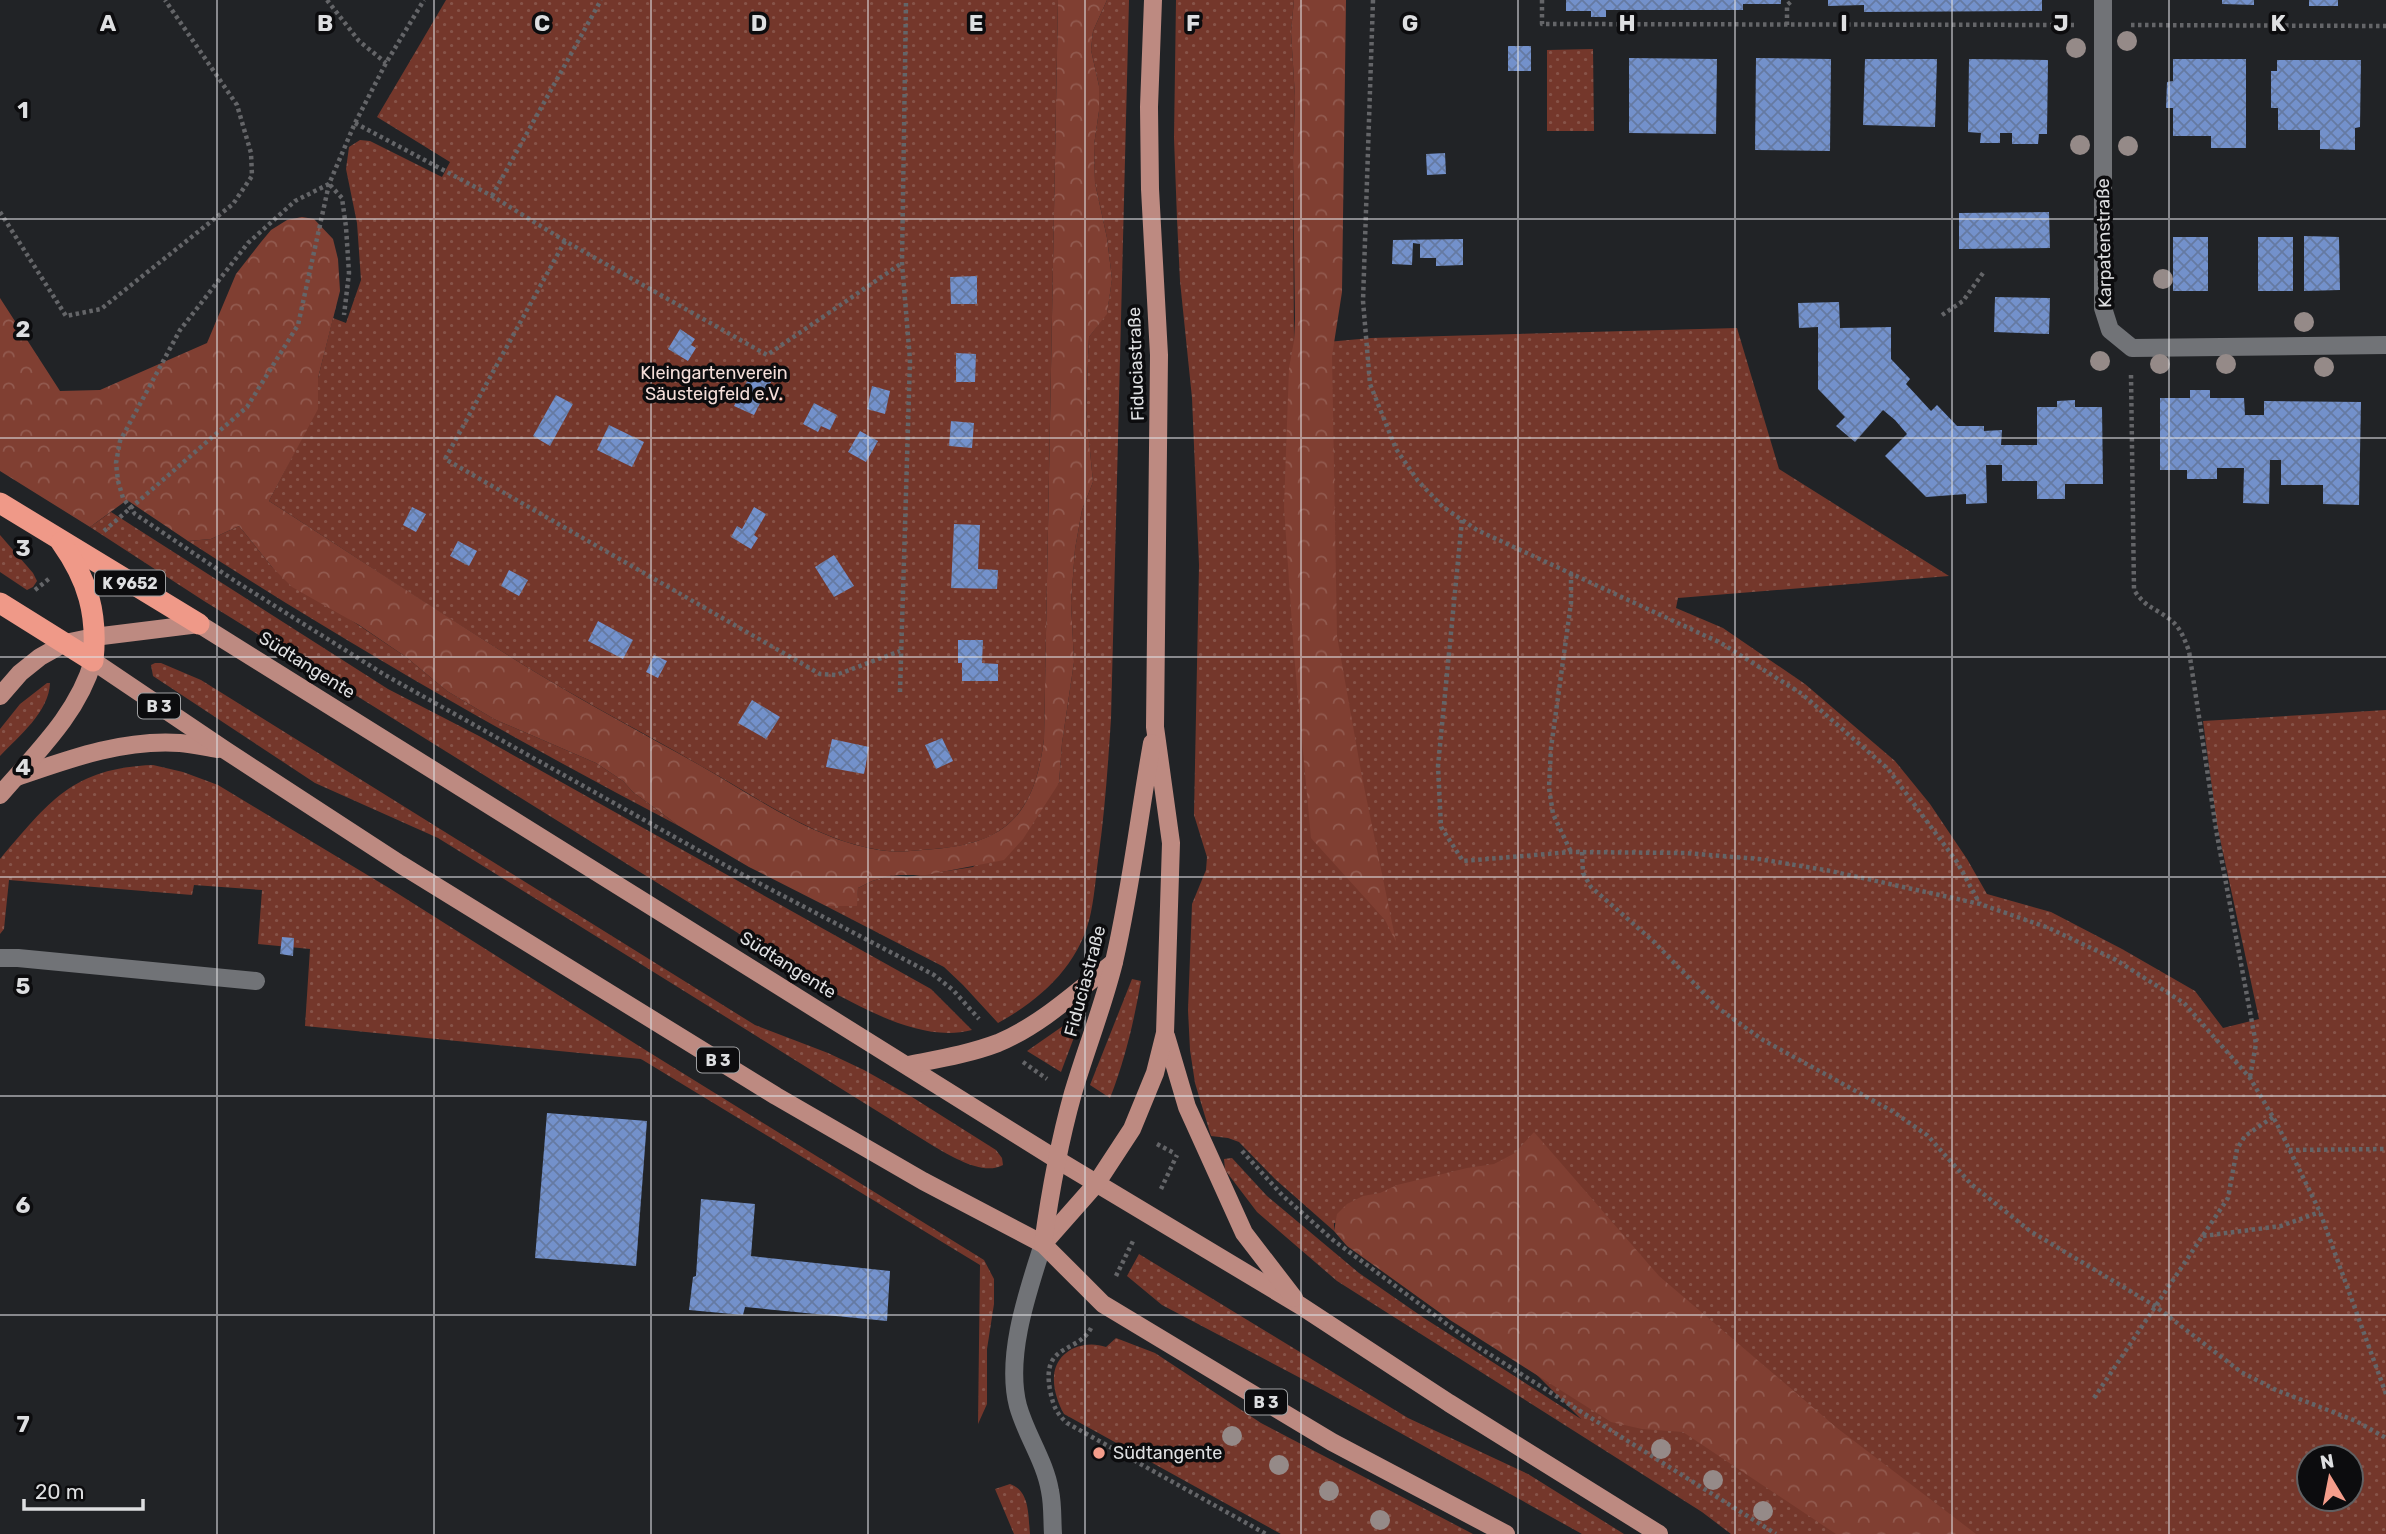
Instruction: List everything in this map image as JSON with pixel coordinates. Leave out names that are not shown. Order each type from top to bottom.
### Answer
[{"type":"highway","name":"Südtangente","points":[[0,503],[199,624]]},
{"type":"highway","points":[[61,541],[76,563],[89,592],[94,637],[93,661]]},
{"type":"highway","points":[[0,603],[93,661]]},
{"type":"main road","name":"Fiduciastraße","points":[[1043,1244],[1096,1184],[1132,1129],[1155,1073],[1165,1033],[1171,843],[1155,727],[1159,355],[1150,189],[1149,107],[1153,0]]},
{"type":"main road","points":[[0,696],[20,673],[40,657],[65,643],[199,624]]},
{"type":"main road","name":"Südtangente","points":[[199,624],[1096,1184],[1301,1306],[1460,1410],[1659,1534]]},
{"type":"main road","points":[[0,795],[65,718],[79,697],[93,661]]},
{"type":"main road","name":"B 3","points":[[93,661],[400,864],[776,1096],[923,1181],[1043,1244],[1103,1304],[1332,1442],[1506,1534]]},
{"type":"main road","name":"Fiduciastraße","points":[[1043,1244],[1056,1159],[1114,962],[1129,891],[1139,814],[1155,727]]},
{"type":"main road","points":[[14,778],[75,757],[127,746],[181,743],[225,750]]},
{"type":"main road","points":[[908,1065],[973,1051],[1000,1042],[1050,1014],[1114,962]]},
{"type":"main road","points":[[1165,1033],[1186,1107],[1244,1233],[1301,1306]]},
{"type":"street","name":"Karpatenstraße","points":[[2104,0],[2102,308],[2110,330],[2132,348]]},
{"type":"street","points":[[2132,348],[2386,345]]},
{"type":"street","points":[[0,958],[256,981]]},
{"type":"street","points":[[1043,1244],[1026,1297],[1016,1352],[1015,1387],[1018,1406],[1051,1492],[1053,1534]]},
{"type":"path","points":[[0,212],[66,316],[101,309],[233,204],[252,176],[251,153],[237,105],[165,0]]},
{"type":"path","points":[[327,0],[359,41],[386,63]]},
{"type":"path","points":[[103,532],[247,407],[298,325],[329,184],[355,123],[386,63],[424,0]]},
{"type":"path","points":[[492,195],[601,0]]},
{"type":"path","points":[[900,692],[910,360],[902,262],[906,0]]},
{"type":"path","points":[[1373,0],[1363,301],[1370,384],[1396,449],[1418,481],[1443,508],[1477,530],[1721,643],[1802,694],[1888,769],[1957,862],[1980,905]]},
{"type":"path","points":[[1542,0],[1542,24],[2386,26]]},
{"type":"path","points":[[1787,25],[1787,5],[1793,0]]},
{"type":"path","points":[[355,123],[492,195],[565,241],[766,355],[902,262]]},
{"type":"path","points":[[329,184],[342,198],[346,227],[349,273],[344,315]]},
{"type":"path","points":[[329,184],[295,201],[248,243],[180,330],[120,441],[116,463],[118,481],[123,498],[135,514],[385,675]]},
{"type":"path","points":[[565,241],[445,459],[820,674],[836,675],[900,652]]},
{"type":"path","points":[[1942,315],[1963,301],[1983,273]]},
{"type":"path","points":[[2132,348],[2134,590],[2143,604],[2171,619],[2182,633],[2189,650],[2217,835],[2256,1044],[2250,1078]]},
{"type":"path","points":[[1462,520],[1438,766],[1441,827],[1463,861],[1572,852],[1685,853],[1759,859],[1831,871],[1980,905],[2049,929],[2116,960],[2185,1003],[2250,1078],[2273,1117],[2320,1212],[2386,1394]]},
{"type":"path","points":[[1571,573],[1571,603],[1550,748],[1549,788],[1553,814],[1572,852]]},
{"type":"path","points":[[31,594],[51,576]]},
{"type":"path","points":[[1582,852],[1583,873],[1591,887],[1653,941],[1718,1008],[1763,1040],[1892,1111],[1927,1135],[1971,1184],[2030,1231],[2155,1306],[2241,1372],[2276,1390],[2356,1421],[2386,1437]]},
{"type":"path","points":[[2094,1398],[2228,1198],[2237,1149],[2245,1136],[2273,1117]]},
{"type":"path","points":[[2289,1150],[2386,1149]]},
{"type":"path","points":[[2203,1236],[2281,1226],[2320,1212]]},
{"type":"path","points":[[1056,1413],[1067,1423],[1266,1534]]},
{"type":"green space","name":"Kleingartenverein Säusteigfeld e.V.","points":[[446,0],[1058,0],[1044,739],[1034,786],[1014,819],[999,831],[960,846],[899,852],[862,846],[814,829],[790,818],[540,675],[269,501],[317,409],[318,378],[333,318],[346,323],[361,280],[357,223],[346,169],[349,147],[360,140],[370,141],[442,177],[450,162],[377,117]]},
{"type":"green space","points":[[1058,0],[1107,0],[1093,31],[1091,50],[1099,86],[1099,111],[1094,145],[1095,183],[1107,238],[1112,279],[1107,314],[1089,337],[1086,410],[1093,482],[1082,510],[1075,549],[1071,603],[1074,662],[1059,783],[1023,839],[1004,860],[926,875],[893,875],[858,888],[857,906],[826,906],[749,867],[679,826],[596,763],[494,719],[447,691],[406,657],[359,625],[292,587],[239,526],[211,539],[188,541],[127,500],[90,527],[0,471],[0,298],[60,391],[100,390],[207,343],[236,274],[271,230],[287,220],[302,217],[314,219],[333,239],[338,259],[340,291],[318,378],[318,409],[269,501],[540,675],[790,818],[814,829],[837,839],[893,852],[961,846],[1000,831],[1014,819],[1034,786],[1044,739]]},
{"type":"green space","points":[[1107,0],[1129,0],[1111,719],[1103,820],[1091,912],[1078,947],[1069,963],[1044,991],[998,1023],[944,967],[826,906],[856,906],[858,888],[893,875],[907,877],[973,867],[1059,783],[1074,662],[1071,603],[1075,549],[1082,510],[1093,482],[1086,410],[1089,337],[1107,313],[1112,279],[1107,238],[1095,183],[1094,145],[1099,111],[1099,86],[1091,50],[1093,31]]},
{"type":"green space","points":[[1176,0],[1294,0],[1291,32],[1295,97],[1294,345],[1371,338],[1737,328],[1779,469],[1949,576],[1678,598],[1676,608],[1723,628],[1805,684],[1895,761],[1930,804],[1987,894],[2051,912],[2122,949],[2195,991],[2223,1028],[2259,1019],[2217,825],[2203,721],[2386,710],[2386,1534],[1731,1534],[1702,1512],[1337,1281],[1257,1212],[1225,1170],[1224,1159],[1232,1158],[1267,1196],[1359,1273],[1581,1419],[1392,1230],[1334,1223],[1334,1231],[1275,1179],[1239,1142],[1211,1136],[1195,1083],[1188,1010],[1192,904],[1206,870],[1207,857],[1194,815],[1199,565],[1192,398],[1180,281],[1174,138]]},
{"type":"green space","points":[[1294,0],[1346,0],[1342,292],[1332,356],[1337,636],[1362,777],[1396,942],[1385,920],[1311,838],[1284,507],[1289,368],[1295,319],[1295,97],[1291,32]]},
{"type":"green space","points":[[1593,49],[1594,131],[1547,131],[1547,50]]},
{"type":"green space","points":[[111,512],[388,689],[479,736],[931,989],[972,1030],[955,1033],[920,1029],[885,1018],[836,994],[204,601],[90,527]]},
{"type":"green space","points":[[239,526],[272,567],[406,657],[447,691],[494,719],[596,763],[679,826],[430,689],[308,617],[188,541],[211,539]]},
{"type":"green space","points":[[0,535],[33,573],[37,581],[33,587],[27,590],[0,572]]},
{"type":"green space","points":[[155,663],[201,680],[755,1025],[828,1053],[912,1097],[996,1150],[1003,1165],[995,1168],[977,1167],[942,1151],[438,838],[315,783],[153,676],[151,665]]},
{"type":"green space","points":[[50,683],[48,694],[39,714],[0,756],[0,729],[20,704]]},
{"type":"green space","points":[[153,765],[183,772],[218,785],[389,888],[984,1260],[994,1279],[994,1304],[987,1349],[987,1404],[978,1424],[980,1265],[641,1059],[305,1026],[310,949],[258,944],[262,890],[194,885],[192,895],[9,880],[4,929],[0,934],[0,859],[33,821],[64,792],[82,781],[102,773]]},
{"type":"green space","points":[[1132,979],[1141,981],[1125,1055],[1110,1098],[1090,1085]]},
{"type":"green space","points":[[1084,1006],[1061,1072],[1027,1051],[1063,1026]]},
{"type":"green space","points":[[1534,1132],[1659,1276],[1837,1428],[1976,1534],[1836,1534],[1683,1432],[1642,1429],[1611,1422],[1450,1320],[1347,1246],[1334,1231],[1337,1214],[1347,1204],[1363,1196],[1380,1193],[1397,1185],[1494,1164],[1515,1153]]},
{"type":"green space","points":[[1139,1254],[1408,1418],[1528,1474],[1624,1534],[1582,1534],[1323,1390],[1162,1305],[1127,1276]]},
{"type":"green space","points":[[1116,1338],[1155,1353],[1261,1423],[1473,1534],[1281,1534],[1064,1414],[1056,1396],[1054,1381],[1060,1359],[1080,1346],[1089,1344],[1106,1347]]},
{"type":"green space","points":[[1010,1484],[1017,1487],[1025,1498],[1030,1534],[1014,1534],[995,1489]]},
{"type":"building","points":[[1566,0],[1781,0],[1781,4],[1743,4],[1743,10],[1606,10],[1606,17],[1591,17],[1591,11],[1566,11]]},
{"type":"building","points":[[1828,0],[2042,0],[2042,11],[1864,12],[1864,5],[1828,6]]},
{"type":"building","points":[[2222,0],[2254,0],[2254,5],[2222,4]]},
{"type":"building","points":[[2309,0],[2338,0],[2338,6],[2309,6]]},
{"type":"building","points":[[1508,46],[1531,46],[1531,71],[1508,71]]},
{"type":"building","points":[[1629,58],[1717,59],[1716,134],[1629,133]]},
{"type":"building","points":[[1756,58],[1831,59],[1830,151],[1755,150]]},
{"type":"building","points":[[1865,59],[1937,59],[1935,127],[1863,125]]},
{"type":"building","points":[[1969,59],[2048,60],[2047,134],[2039,134],[2038,144],[2012,144],[2012,133],[2000,133],[2000,143],[1980,143],[1981,133],[1968,132]]},
{"type":"building","points":[[2173,59],[2246,59],[2246,148],[2211,148],[2211,136],[2173,136],[2173,108],[2166,108],[2167,82],[2173,81]]},
{"type":"building","points":[[2277,60],[2361,60],[2360,127],[2355,128],[2355,150],[2320,149],[2320,130],[2278,130],[2278,108],[2271,108],[2271,71],[2277,71]]},
{"type":"building","points":[[1445,153],[1446,174],[1427,175],[1426,154]]},
{"type":"building","points":[[2049,212],[2050,248],[1959,249],[1959,213]]},
{"type":"building","points":[[2304,236],[2339,237],[2340,290],[2304,291]]},
{"type":"building","points":[[2173,237],[2208,237],[2208,291],[2173,291]]},
{"type":"building","points":[[2258,237],[2293,237],[2293,291],[2258,291]]},
{"type":"building","points":[[1463,239],[1463,265],[1436,266],[1436,258],[1420,258],[1420,244],[1413,243],[1412,265],[1392,264],[1393,240]]},
{"type":"building","points":[[977,276],[977,304],[951,304],[950,277]]},
{"type":"building","points":[[1995,297],[2050,298],[2049,334],[1994,332]]},
{"type":"building","points":[[1839,302],[1840,328],[1891,327],[1891,359],[1910,379],[1906,384],[1931,411],[1937,405],[1957,426],[1984,426],[1984,431],[2002,430],[2001,445],[2037,445],[2037,407],[2057,407],[2057,401],[2075,400],[2075,407],[2102,407],[2103,484],[2065,484],[2065,499],[2037,499],[2037,481],[2002,481],[2002,465],[1986,465],[1987,503],[1966,504],[1966,494],[1926,497],[1885,456],[1907,434],[1895,420],[1883,410],[1855,442],[1836,426],[1845,417],[1818,389],[1818,327],[1799,328],[1798,303]]},
{"type":"building","points":[[680,329],[695,339],[691,345],[696,348],[688,361],[668,349]]},
{"type":"building","points":[[956,353],[976,354],[975,382],[956,382]]},
{"type":"building","points":[[753,370],[772,380],[754,415],[734,406]]},
{"type":"building","points":[[872,386],[890,391],[885,414],[867,409]]},
{"type":"building","points":[[2190,390],[2210,390],[2210,398],[2244,398],[2245,415],[2264,415],[2264,401],[2361,402],[2359,505],[2323,504],[2323,485],[2281,485],[2281,460],[2270,460],[2269,504],[2243,503],[2244,468],[2217,468],[2217,479],[2187,479],[2187,470],[2160,470],[2160,398],[2190,398]]},
{"type":"building","points":[[556,395],[573,404],[550,446],[533,436]]},
{"type":"building","points":[[814,403],[837,415],[830,430],[821,426],[818,432],[803,424]]},
{"type":"building","points":[[951,421],[974,423],[972,448],[949,446]]},
{"type":"building","points":[[609,425],[644,442],[632,467],[597,450]]},
{"type":"building","points":[[860,431],[878,441],[866,462],[848,452]]},
{"type":"building","points":[[412,507],[426,514],[416,532],[403,525]]},
{"type":"building","points":[[754,507],[766,514],[754,535],[758,538],[751,549],[731,537],[737,526],[742,529]]},
{"type":"building","points":[[954,524],[980,525],[978,569],[998,570],[997,589],[951,588]]},
{"type":"building","points":[[458,541],[477,551],[469,566],[450,556]]},
{"type":"building","points":[[834,555],[854,586],[834,597],[815,567]]},
{"type":"building","points":[[509,570],[528,580],[519,596],[501,586]]},
{"type":"building","points":[[598,621],[633,640],[623,659],[588,641]]},
{"type":"building","points":[[958,640],[983,640],[982,663],[998,664],[998,681],[962,681],[962,663],[958,663]]},
{"type":"building","points":[[654,655],[667,661],[658,678],[646,672]]},
{"type":"building","points":[[752,700],[780,717],[766,739],[738,723]]},
{"type":"building","points":[[942,738],[953,761],[936,769],[925,745]]},
{"type":"building","points":[[832,739],[869,747],[864,774],[826,767]]},
{"type":"building","points":[[282,937],[294,938],[293,956],[280,954]]},
{"type":"building","points":[[547,1113],[647,1121],[636,1266],[535,1258]]},
{"type":"building","points":[[701,1199],[755,1204],[751,1256],[890,1271],[887,1321],[745,1307],[743,1315],[689,1310],[693,1277],[696,1276]]},
{"type":"place","name":"Südtangente","points":[[1099,1453]]}]
